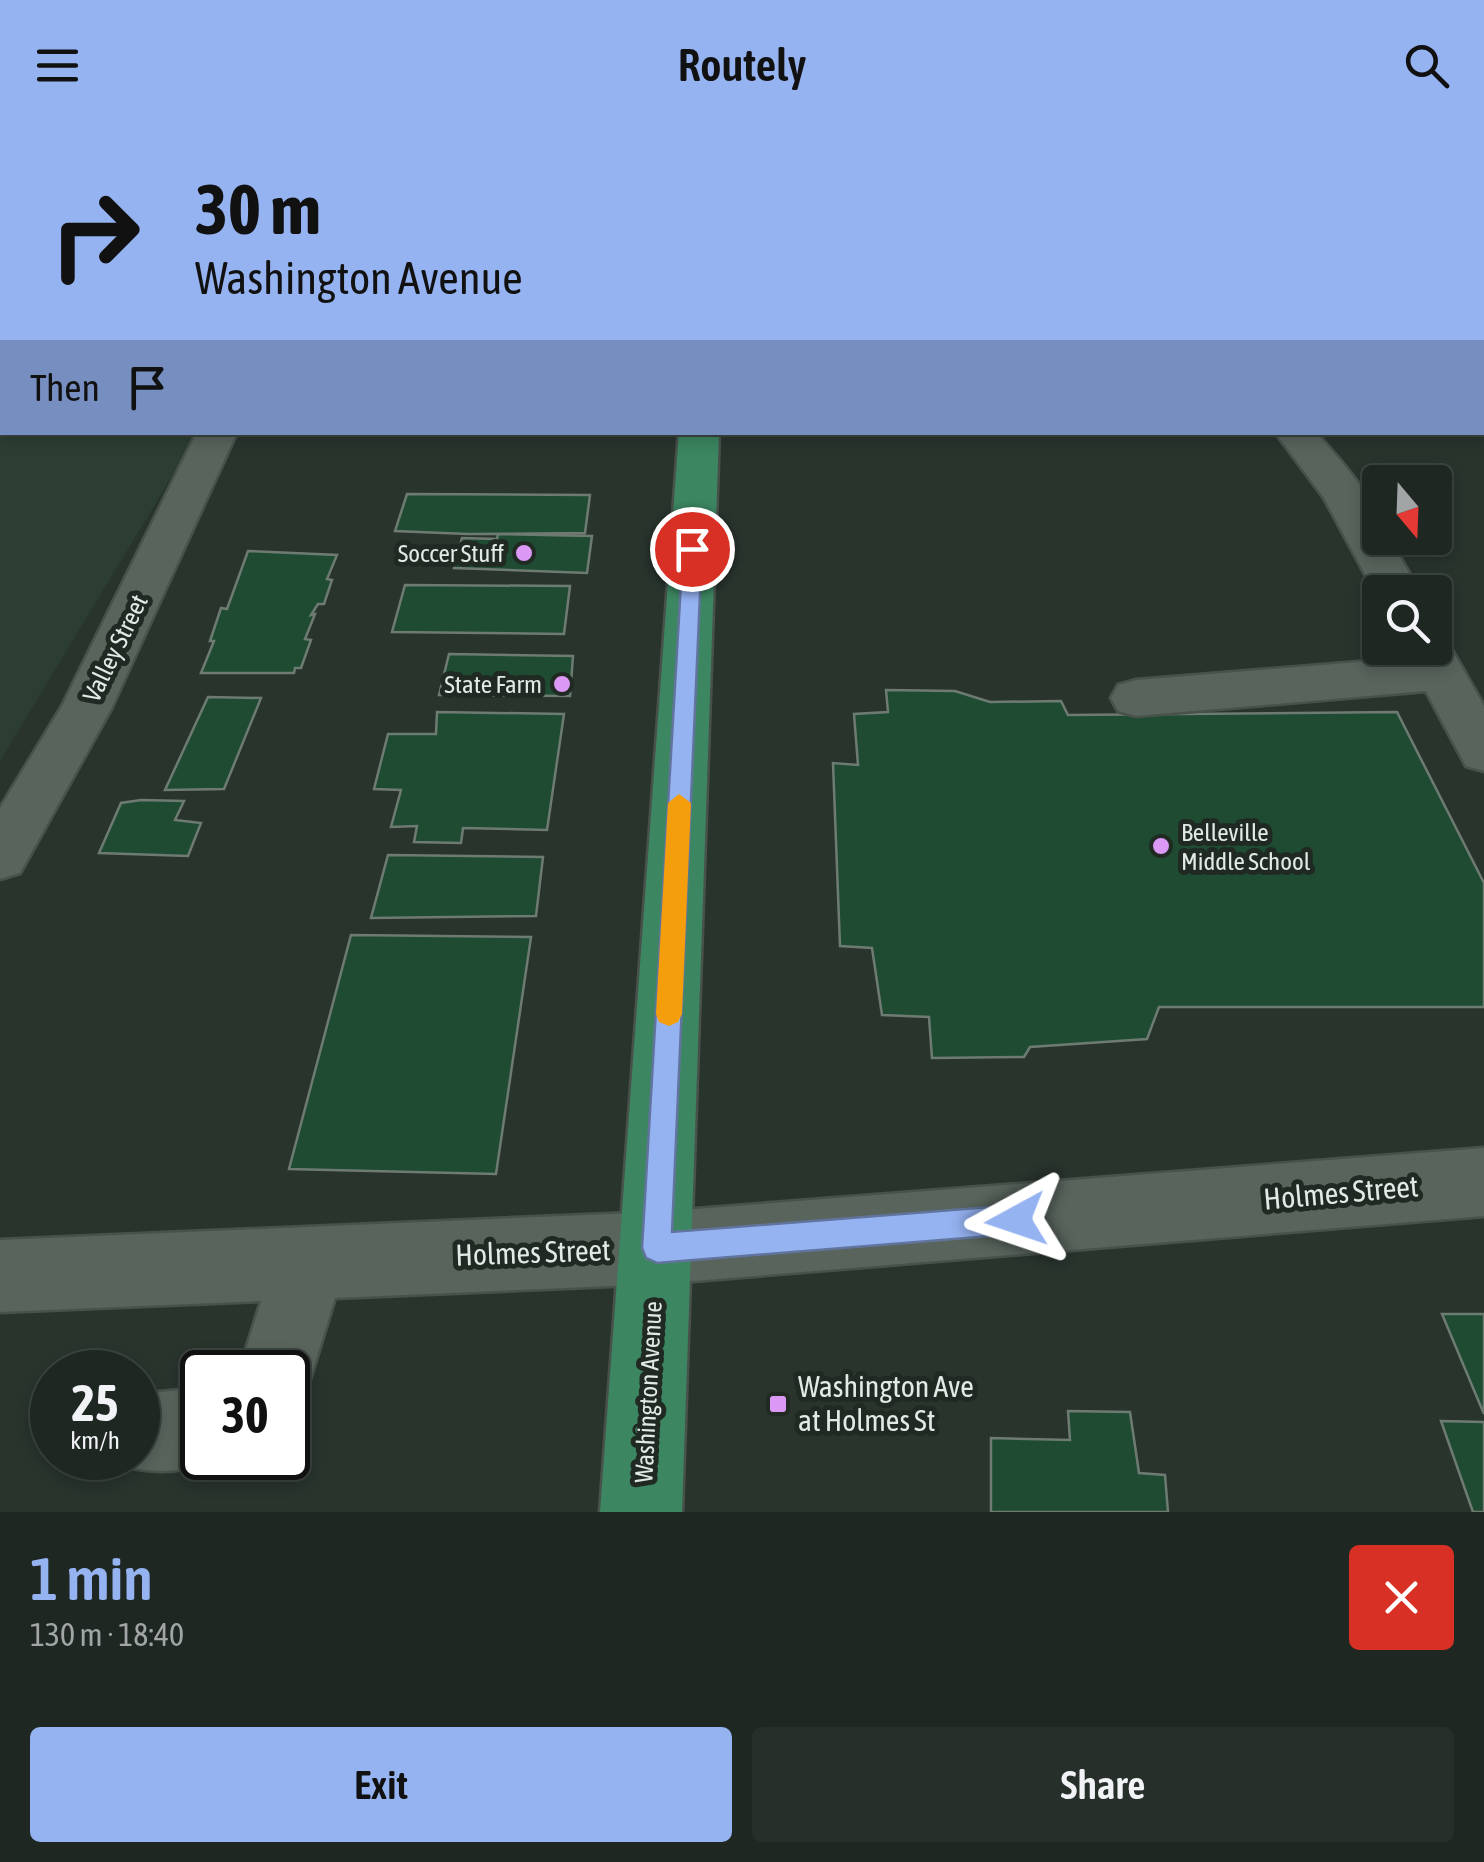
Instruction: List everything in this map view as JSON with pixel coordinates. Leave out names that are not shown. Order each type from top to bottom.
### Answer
[{"type":"main road","name":"Washington Avenue","points":[[641,1512],[698,435]]},
{"type":"street","name":"Valley Street","points":[[0,857],[86,709],[216,435]]},
{"type":"street","points":[[1297,435],[1344,495],[1389,575]]},
{"type":"street","points":[[1136,698],[1395,665]]},
{"type":"street","points":[[1437,665],[1484,752]]},
{"type":"street","name":"Holmes Street","points":[[3,1283],[309,1262],[657,1248],[1484,1182]]},
{"type":"street","points":[[283,1350],[309,1262]]},
{"type":"shaded area","points":[[0,435],[197,435],[0,761]]},
{"type":"building","points":[[407,494],[590,495],[585,533],[468,534],[395,531]]},
{"type":"building","name":"Soccer Stuff","points":[[498,534],[592,536],[587,573],[454,568],[462,538],[497,539]]},
{"type":"building","points":[[248,551],[337,555],[327,579],[332,580],[324,604],[318,604],[311,615],[315,614],[305,639],[311,640],[301,668],[295,668],[294,673],[201,673],[214,641],[210,641],[221,608],[227,609]]},
{"type":"building","points":[[405,585],[570,586],[564,634],[392,632]]},
{"type":"building","points":[[449,654],[573,656],[570,696],[439,695]]},
{"type":"building","name":"Belleville Middle School","points":[[886,690],[955,691],[990,702],[1061,701],[1068,715],[1397,712],[1484,883],[1484,1007],[1159,1007],[1147,1039],[1030,1047],[1024,1057],[932,1058],[929,1017],[882,1015],[872,948],[840,946],[833,763],[858,765],[854,714],[888,712]]},
{"type":"building","points":[[208,697],[261,698],[224,789],[165,790]]},
{"type":"building","points":[[437,712],[564,714],[547,830],[463,828],[461,843],[414,842],[417,826],[391,827],[401,790],[374,789],[388,734],[436,734]]},
{"type":"building","points":[[184,801],[175,820],[201,823],[188,856],[99,853],[121,803]]},
{"type":"building","points":[[388,855],[543,857],[536,916],[371,918]]},
{"type":"building","points":[[351,935],[531,937],[496,1174],[289,1169]]},
{"type":"building","points":[[1442,1314],[1484,1314],[1484,1414]]},
{"type":"building","points":[[1068,1411],[1130,1412],[1139,1473],[1165,1475],[1168,1512],[991,1512],[991,1438],[1070,1440]]},
{"type":"building","points":[[1441,1421],[1484,1422],[1484,1512],[1473,1512]]},
{"type":"slow traffic","points":[[669,1014],[679,803]]},
{"type":"place","name":"Soccer Stuff","points":[[524,553]]},
{"type":"place","name":"State Farm","points":[[562,684]]},
{"type":"place","name":"Belleville Middle School","points":[[1161,846]]},
{"type":"place","name":"Washington Ave at Holmes St","points":[[778,1404]]},
{"type":"route","points":[[692,549],[657,1248],[1016,1220]]}]
